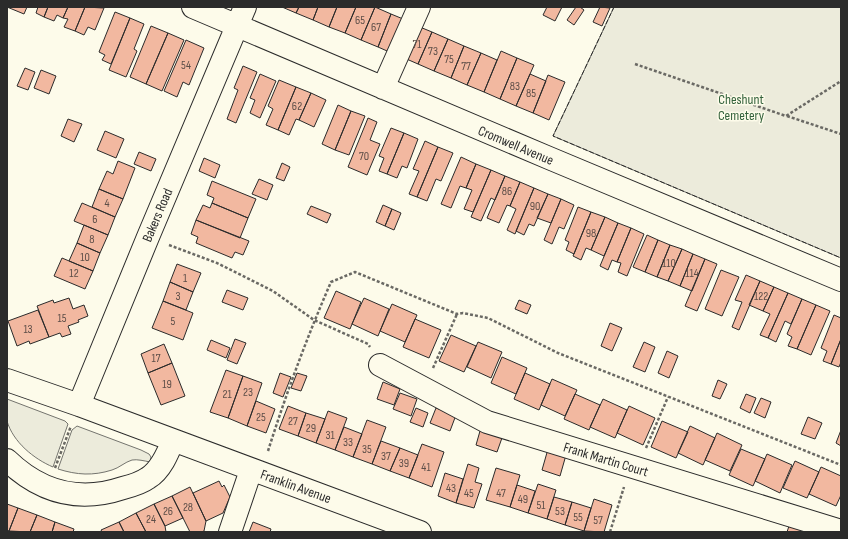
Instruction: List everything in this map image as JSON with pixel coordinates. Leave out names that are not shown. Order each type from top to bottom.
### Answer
[{"type":"street","name":"Cromwell Avenue","points":[[193,7],[241,16],[383,88],[841,280]]},
{"type":"street","points":[[383,88],[418,7]]},
{"type":"street","name":"Bakers Road","points":[[79,405],[241,16]]},
{"type":"street","name":"Frank Martin Court","points":[[380,365],[487,422],[841,531]]},
{"type":"street","name":"Franklin Avenue","points":[[7,380],[79,405],[420,532]]},
{"type":"street","points":[[7,460],[30,479],[48,488],[75,495],[92,495],[108,493],[128,487],[149,478],[163,461],[173,440]]},
{"type":"street","points":[[230,532],[256,471]]},
{"type":"path","points":[[635,64],[841,134]]},
{"type":"path","points":[[786,116],[841,81]]},
{"type":"path","points":[[148,237],[217,264],[266,288],[314,320],[368,344],[380,365]]},
{"type":"path","points":[[256,471],[314,320],[331,282],[355,272],[457,314],[463,313],[488,318],[558,352],[841,465]]},
{"type":"path","points":[[423,389],[457,314]]},
{"type":"path","points":[[610,532],[634,467],[668,396]]},
{"type":"path","points":[[48,488],[79,405]]},
{"type":"green space","name":"Cheshunt Cemetery","points":[[614,7],[841,7],[841,258],[553,136]]},
{"type":"green space","points":[[7,399],[65,421],[68,424],[53,467],[46,464],[25,449],[14,436],[7,421]]},
{"type":"green space","points":[[77,426],[141,450],[149,454],[151,457],[150,462],[132,460],[112,470],[92,474],[78,474],[58,469],[72,430]]},
{"type":"building","points":[[7,7],[27,7],[24,14]]},
{"type":"building","points":[[38,7],[48,7],[44,17],[36,13]]},
{"type":"building","points":[[48,7],[68,7],[63,18],[57,15],[54,21],[44,17]]},
{"type":"building","points":[[68,7],[85,7],[75,31],[64,27],[68,19],[63,18]]},
{"type":"building","points":[[85,7],[104,8],[95,30],[88,27],[84,35],[75,31]]},
{"type":"building","points":[[282,7],[299,7],[296,13]]},
{"type":"building","points":[[299,7],[318,7],[313,20],[296,13]]},
{"type":"building","points":[[318,7],[337,7],[329,27],[313,20]]},
{"type":"building","points":[[337,7],[356,7],[345,33],[329,27]]},
{"type":"building","points":[[356,7],[375,7],[361,40],[345,33]]},
{"type":"building","points":[[375,7],[391,14],[378,47],[361,40]]},
{"type":"building","points":[[547,7],[562,7],[555,21],[543,15]]},
{"type":"building","points":[[576,7],[580,7],[584,10],[574,25],[567,20]]},
{"type":"building","points":[[600,7],[610,8],[602,26],[593,22]]},
{"type":"building","points":[[115,12],[130,18],[111,64],[102,60],[105,55],[99,52]]},
{"type":"building","points":[[391,14],[408,21],[394,54],[378,47]]},
{"type":"building","points":[[130,18],[144,24],[134,49],[137,51],[126,77],[109,70]]},
{"type":"building","points":[[415,25],[432,32],[418,64],[402,57]]},
{"type":"building","points":[[151,26],[168,33],[146,84],[130,77]]},
{"type":"building","points":[[432,32],[448,39],[434,71],[418,64]]},
{"type":"building","points":[[168,33],[184,40],[162,91],[146,84]]},
{"type":"building","points":[[448,39],[464,46],[451,78],[434,71]]},
{"type":"building","points":[[186,40],[204,48],[189,85],[183,82],[177,97],[164,91]]},
{"type":"building","points":[[464,46],[481,53],[467,85],[451,78]]},
{"type":"building","points":[[501,51],[517,58],[500,99],[484,92]]},
{"type":"building","points":[[481,53],[497,60],[484,92],[467,85]]},
{"type":"building","points":[[517,58],[534,65],[516,106],[500,99]]},
{"type":"building","points":[[243,66],[257,72],[236,123],[227,119],[238,90],[234,88]]},
{"type":"building","points":[[25,68],[35,72],[28,90],[17,86]]},
{"type":"building","points":[[41,70],[56,76],[49,94],[34,88]]},
{"type":"building","points":[[260,74],[276,81],[260,118],[250,113],[255,100],[250,98]]},
{"type":"building","points":[[530,74],[546,81],[533,113],[516,106]]},
{"type":"building","points":[[548,75],[565,82],[549,120],[533,113]]},
{"type":"building","points":[[279,80],[296,87],[278,130],[266,125],[273,109],[268,106]]},
{"type":"building","points":[[296,87],[311,93],[299,120],[296,119],[289,135],[278,130]]},
{"type":"building","points":[[311,93],[326,100],[314,127],[299,120]]},
{"type":"building","points":[[338,105],[351,111],[335,150],[322,144]]},
{"type":"building","points":[[351,111],[365,116],[349,155],[335,150]]},
{"type":"building","points":[[368,118],[377,122],[370,140],[380,144],[367,175],[348,167]]},
{"type":"building","points":[[68,119],[82,124],[74,142],[61,136]]},
{"type":"building","points":[[391,128],[404,133],[387,174],[379,171],[384,158],[379,156]]},
{"type":"building","points":[[105,131],[124,139],[116,158],[97,150]]},
{"type":"building","points":[[404,133],[418,139],[407,168],[402,166],[397,178],[387,174]]},
{"type":"building","points":[[425,141],[438,147],[417,197],[409,194],[419,171],[413,169]]},
{"type":"building","points":[[438,147],[453,153],[441,181],[436,179],[427,201],[417,197]]},
{"type":"building","points":[[139,152],[156,159],[151,171],[134,164]]},
{"type":"building","points":[[461,157],[476,164],[466,188],[460,186],[451,208],[441,204]]},
{"type":"building","points":[[204,158],[220,165],[215,178],[199,171]]},
{"type":"building","points":[[118,161],[135,168],[123,199],[99,189],[107,171],[113,174]]},
{"type":"building","points":[[282,163],[290,167],[284,181],[276,178]]},
{"type":"building","points":[[476,164],[491,170],[473,212],[464,209],[472,190],[466,188]]},
{"type":"building","points":[[491,170],[505,176],[495,200],[491,198],[481,221],[471,217]]},
{"type":"building","points":[[505,176],[520,182],[510,206],[507,205],[499,223],[487,218]]},
{"type":"building","points":[[259,179],[273,185],[267,200],[252,194]]},
{"type":"building","points":[[212,181],[256,199],[248,218],[212,203],[214,198],[207,195]]},
{"type":"building","points":[[520,182],[534,188],[515,234],[507,230],[516,209],[510,206]]},
{"type":"building","points":[[534,188],[548,194],[534,226],[529,224],[524,235],[516,231]]},
{"type":"building","points":[[99,189],[123,199],[115,217],[92,207]]},
{"type":"building","points":[[548,194],[561,199],[551,223],[537,218]]},
{"type":"building","points":[[561,199],[574,205],[564,229],[559,227],[552,244],[544,240]]},
{"type":"building","points":[[82,203],[115,217],[108,235],[74,221]]},
{"type":"building","points":[[212,203],[248,218],[240,238],[196,220],[203,205],[210,208]]},
{"type":"building","points":[[383,205],[392,209],[385,226],[376,222]]},
{"type":"building","points":[[311,206],[331,214],[327,223],[307,214]]},
{"type":"building","points":[[578,207],[591,212],[574,254],[566,250],[569,242],[565,240]]},
{"type":"building","points":[[392,209],[401,213],[394,230],[385,226]]},
{"type":"building","points":[[591,212],[605,217],[591,250],[586,248],[581,260],[573,256]]},
{"type":"building","points":[[605,217],[618,223],[604,256],[591,250]]},
{"type":"building","points":[[196,220],[249,241],[243,255],[235,252],[232,258],[196,243],[198,237],[191,234]]},
{"type":"building","points":[[618,223],[631,228],[617,262],[612,260],[608,270],[600,266]]},
{"type":"building","points":[[84,225],[108,235],[100,253],[77,243]]},
{"type":"building","points":[[631,228],[644,234],[627,276],[618,272],[621,263],[617,262]]},
{"type":"building","points":[[647,235],[658,240],[645,272],[633,267]]},
{"type":"building","points":[[658,240],[670,245],[657,277],[645,272]]},
{"type":"building","points":[[77,243],[100,253],[93,271],[69,261]]},
{"type":"building","points":[[670,245],[682,249],[668,281],[657,277]]},
{"type":"building","points":[[682,249],[693,254],[680,286],[668,281]]},
{"type":"building","points":[[693,254],[705,259],[692,291],[680,286]]},
{"type":"building","points":[[62,258],[93,271],[85,289],[54,276]]},
{"type":"building","points":[[705,259],[717,264],[697,311],[685,306]]},
{"type":"building","points":[[177,264],[201,273],[193,292],[170,282]]},
{"type":"building","points":[[721,270],[739,277],[722,316],[705,309]]},
{"type":"building","points":[[746,275],[760,281],[739,330],[732,327],[742,302],[735,300]]},
{"type":"building","points":[[760,281],[774,287],[763,311],[749,305]]},
{"type":"building","points":[[170,282],[193,292],[186,310],[163,301]]},
{"type":"building","points":[[774,287],[788,293],[768,338],[760,335],[770,314],[763,311]]},
{"type":"building","points":[[227,290],[248,298],[243,310],[222,302]]},
{"type":"building","points":[[336,291],[361,302],[350,329],[324,318]]},
{"type":"building","points":[[788,293],[802,299],[791,324],[785,321],[776,342],[768,338]]},
{"type":"building","points":[[69,298],[73,309],[84,305],[88,316],[78,320],[79,322],[68,326],[71,334],[62,337],[60,333],[49,337],[37,306],[53,300],[54,303]]},
{"type":"building","points":[[364,298],[389,309],[378,336],[352,324]]},
{"type":"building","points":[[802,299],[816,305],[797,349],[788,346],[792,337],[787,334]]},
{"type":"building","points":[[519,300],[531,305],[527,314],[515,309]]},
{"type":"building","points":[[163,301],[193,313],[183,340],[152,328]]},
{"type":"building","points":[[392,304],[417,315],[405,342],[380,331]]},
{"type":"building","points":[[816,305],[830,311],[811,355],[797,349]]},
{"type":"building","points":[[38,310],[49,337],[30,344],[29,341],[17,346],[8,321]]},
{"type":"building","points":[[834,315],[841,318],[841,339],[831,364],[823,361],[827,351],[821,348]]},
{"type":"building","points":[[415,319],[441,330],[429,358],[403,347]]},
{"type":"building","points":[[610,323],[622,328],[612,351],[601,346]]},
{"type":"building","points":[[451,335],[476,346],[464,372],[439,361]]},
{"type":"building","points":[[235,339],[246,343],[237,364],[227,360]]},
{"type":"building","points":[[841,339],[841,362],[839,367],[831,364]]},
{"type":"building","points":[[211,340],[230,348],[226,358],[207,350]]},
{"type":"building","points":[[478,342],[502,352],[491,378],[467,367]]},
{"type":"building","points":[[644,342],[655,347],[645,372],[633,367]]},
{"type":"building","points":[[164,344],[172,363],[148,373],[141,354]]},
{"type":"building","points":[[667,351],[678,356],[669,378],[658,373]]},
{"type":"building","points":[[502,357],[527,368],[516,394],[491,383]]},
{"type":"building","points":[[172,363],[185,396],[161,405],[148,373]]},
{"type":"building","points":[[226,370],[243,376],[228,418],[210,412]]},
{"type":"building","points":[[280,373],[291,377],[283,397],[273,393]]},
{"type":"building","points":[[297,373],[307,376],[301,391],[291,388]]},
{"type":"building","points":[[525,373],[550,384],[539,410],[514,399]]},
{"type":"building","points":[[243,376],[262,383],[247,426],[228,418]]},
{"type":"building","points":[[552,379],[577,390],[565,416],[541,405]]},
{"type":"building","points":[[718,380],[727,384],[720,399],[712,396]]},
{"type":"building","points":[[383,382],[400,389],[394,405],[377,399]]},
{"type":"building","points":[[400,393],[417,399],[411,416],[393,409]]},
{"type":"building","points":[[575,394],[600,405],[589,430],[564,419]]},
{"type":"building","points":[[746,394],[756,398],[750,413],[740,408]]},
{"type":"building","points":[[761,398],[771,402],[765,418],[754,413]]},
{"type":"building","points":[[603,399],[627,410],[615,438],[590,427]]},
{"type":"building","points":[[256,401],[275,409],[266,433],[247,426]]},
{"type":"building","points":[[288,406],[306,413],[298,436],[279,429]]},
{"type":"building","points":[[629,406],[655,418],[643,445],[617,433]]},
{"type":"building","points":[[416,408],[428,413],[423,427],[410,422]]},
{"type":"building","points":[[436,408],[456,415],[450,431],[430,423]]},
{"type":"building","points":[[328,411],[347,418],[335,450],[316,443]]},
{"type":"building","points":[[306,413],[325,419],[316,443],[298,436]]},
{"type":"building","points":[[808,417],[822,423],[815,439],[801,434]]},
{"type":"building","points":[[367,420],[386,427],[372,464],[353,457]]},
{"type":"building","points":[[662,421],[688,432],[676,458],[651,447]]},
{"type":"building","points":[[690,426],[715,438],[703,465],[678,453]]},
{"type":"building","points":[[344,427],[362,434],[353,457],[335,450]]},
{"type":"building","points":[[841,430],[841,446],[836,443]]},
{"type":"building","points":[[480,431],[503,435],[497,452],[476,445]]},
{"type":"building","points":[[717,433],[742,445],[730,471],[705,460]]},
{"type":"building","points":[[381,441],[400,448],[390,471],[372,464]]},
{"type":"building","points":[[422,444],[444,452],[432,487],[409,478]]},
{"type":"building","points":[[400,448],[418,455],[409,478],[390,471]]},
{"type":"building","points":[[548,449],[566,455],[560,476],[542,470]]},
{"type":"building","points":[[741,449],[765,459],[753,486],[729,475]]},
{"type":"building","points":[[767,454],[792,465],[780,493],[755,481]]},
{"type":"building","points":[[795,461],[819,472],[807,498],[783,488]]},
{"type":"building","points":[[468,464],[479,468],[475,482],[482,484],[474,508],[456,503]]},
{"type":"building","points":[[821,467],[841,476],[841,495],[836,506],[809,494]]},
{"type":"building","points":[[496,468],[520,475],[510,507],[486,500]]},
{"type":"building","points":[[445,473],[463,479],[456,503],[438,496]]},
{"type":"building","points":[[219,481],[222,487],[224,485],[230,497],[223,513],[206,521],[193,493]]},
{"type":"building","points":[[538,484],[556,490],[547,519],[528,513]]},
{"type":"building","points":[[517,485],[535,491],[528,513],[510,507]]},
{"type":"building","points":[[190,487],[206,521],[204,531],[202,532],[190,532],[172,496]]},
{"type":"building","points":[[172,496],[183,518],[165,526],[154,504]]},
{"type":"building","points":[[554,497],[572,502],[565,525],[547,519]]},
{"type":"building","points":[[594,499],[612,505],[604,532],[584,531]]},
{"type":"building","points":[[572,502],[591,508],[584,531],[565,525]]},
{"type":"building","points":[[7,504],[18,508],[9,531],[7,530]]},
{"type":"building","points":[[154,504],[165,526],[166,532],[146,532],[136,513]]},
{"type":"building","points":[[18,508],[37,515],[30,532],[9,531]]},
{"type":"building","points":[[136,513],[146,532],[124,532],[119,522]]},
{"type":"building","points":[[37,515],[55,522],[52,532],[30,532]]},
{"type":"building","points":[[55,522],[74,529],[73,532],[52,532]]},
{"type":"building","points":[[119,522],[124,532],[102,532],[101,530]]},
{"type":"building","points":[[253,522],[271,529],[270,532],[249,532]]},
{"type":"building","points":[[790,523],[802,527],[800,532],[787,532]]},
{"type":"fence","points":[[614,7],[553,136],[841,258]]}]
